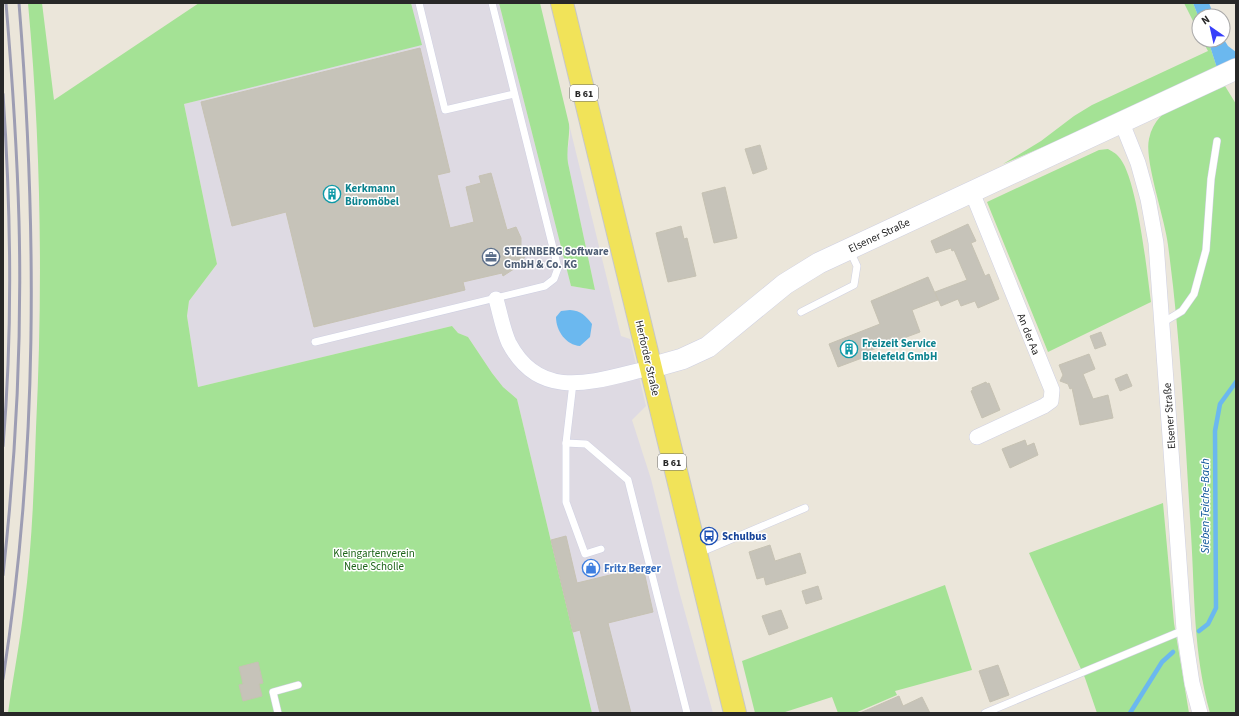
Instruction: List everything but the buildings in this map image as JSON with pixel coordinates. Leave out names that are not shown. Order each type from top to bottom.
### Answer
[{"type":"main road","name":"Herforder Straße","points":[[562,3],[735,713]]},
{"type":"main road","name":"Elsener Straße","points":[[650,368],[682,359],[708,347],[799,274],[972,192],[1122,124],[1236,69]]},
{"type":"street","name":"Elsener Straße","points":[[1122,124],[1138,163],[1148,199],[1156,243],[1184,630],[1192,683],[1200,713]]},
{"type":"street","name":"An der Aa","points":[[972,192],[1052,390],[1051,401],[1044,406],[977,437]]},
{"type":"street","points":[[496,299],[509,342],[520,360],[534,374],[554,382],[572,383],[599,380],[650,368]]},
{"type":"lane","points":[[419,3],[445,110],[514,94]]},
{"type":"lane","points":[[315,342],[496,299],[545,286],[554,279],[558,268],[492,3]]},
{"type":"lane","points":[[1162,323],[1182,311],[1194,294],[1206,250],[1211,179],[1217,141]]},
{"type":"lane","points":[[801,312],[854,285],[857,266],[849,250]]},
{"type":"lane","points":[[572,383],[566,443],[566,502],[585,554],[601,549]]},
{"type":"lane","points":[[566,443],[586,444],[628,480],[687,713]]},
{"type":"lane","points":[[696,555],[805,508]]},
{"type":"lane","points":[[985,713],[1184,630]]},
{"type":"lane","points":[[278,713],[273,692],[298,685]]},
{"type":"shaded area","points":[[411,3],[499,3],[571,286],[595,290],[568,163],[567,153],[570,136],[569,124],[621,336],[630,339],[646,406],[632,420],[651,479],[679,591],[713,713],[592,713],[517,399],[503,387],[468,337],[458,333],[452,326],[198,387],[187,316],[189,301],[217,264],[184,104],[421,45]]},
{"type":"green space","name":"Kleingartenverein Neue Scholle","points":[[28,3],[42,3],[54,100],[199,3],[411,3],[422,45],[184,104],[217,264],[189,301],[187,316],[198,387],[452,326],[458,333],[468,337],[503,387],[517,399],[592,713],[8,713],[27,585],[31,540],[40,322],[40,216],[38,162],[36,109]]},
{"type":"green space","points":[[499,3],[540,3],[569,124],[567,153],[568,163],[595,290],[571,286]]},
{"type":"green space","points":[[1184,3],[1193,3],[1195,8],[1191,8],[1191,17]]},
{"type":"green space","points":[[1206,48],[1211,48],[1217,68],[1088,128],[1003,164],[1041,141],[1074,116],[1092,105],[1208,51]]},
{"type":"green space","points":[[1225,86],[1236,104],[1236,713],[1210,713],[1200,668],[1196,624],[1182,390],[1176,317],[1168,245],[1149,161],[1148,149],[1149,139],[1153,127],[1160,117],[1179,104]]},
{"type":"green space","points":[[1108,149],[1118,156],[1125,166],[1131,182],[1144,248],[1151,302],[1048,352],[987,202],[1099,150]]},
{"type":"green space","points":[[1163,503],[1174,623],[1189,713],[1097,713],[1085,678],[1029,553]]},
{"type":"green space","points":[[945,585],[972,670],[895,691],[897,695],[855,713],[838,713],[832,697],[782,713],[755,713],[742,661]]},
{"type":"water","points":[[1193,3],[1209,3],[1211,8],[1195,8]]},
{"type":"water","points":[[1211,48],[1231,48],[1236,52],[1236,58],[1217,68]]},
{"type":"water","points":[[561,311],[577,311],[582,314],[592,324],[590,337],[580,346],[566,340],[560,332],[556,322],[556,317]]},
{"type":"waterway","name":"Sieben-Teiche-Bach","points":[[1199,631],[1208,624],[1216,608],[1215,431],[1220,404],[1236,382]]},
{"type":"waterway","name":"Sieben-Teiche-Bach","points":[[1130,713],[1162,662],[1173,652]]},
{"type":"railway","points":[[3,575],[15,442],[20,310],[17,166],[6,3]]},
{"type":"railway","points":[[3,679],[23,511],[31,341],[29,172],[19,3]]},
{"type":"railway","points":[[3,94],[8,182],[10,270],[10,314],[3,446]]},
{"type":"place","name":"Kerkmann Büromöbel","points":[[332,194]]},
{"type":"place","name":"STERNBERG Software GmbH & Co. KG","points":[[491,257]]},
{"type":"place","name":"Freizeit Service Bielefeld GmbH","points":[[849,349]]},
{"type":"place","name":"Schulbus","points":[[709,536]]},
{"type":"place","name":"Fritz Berger","points":[[591,568]]}]
